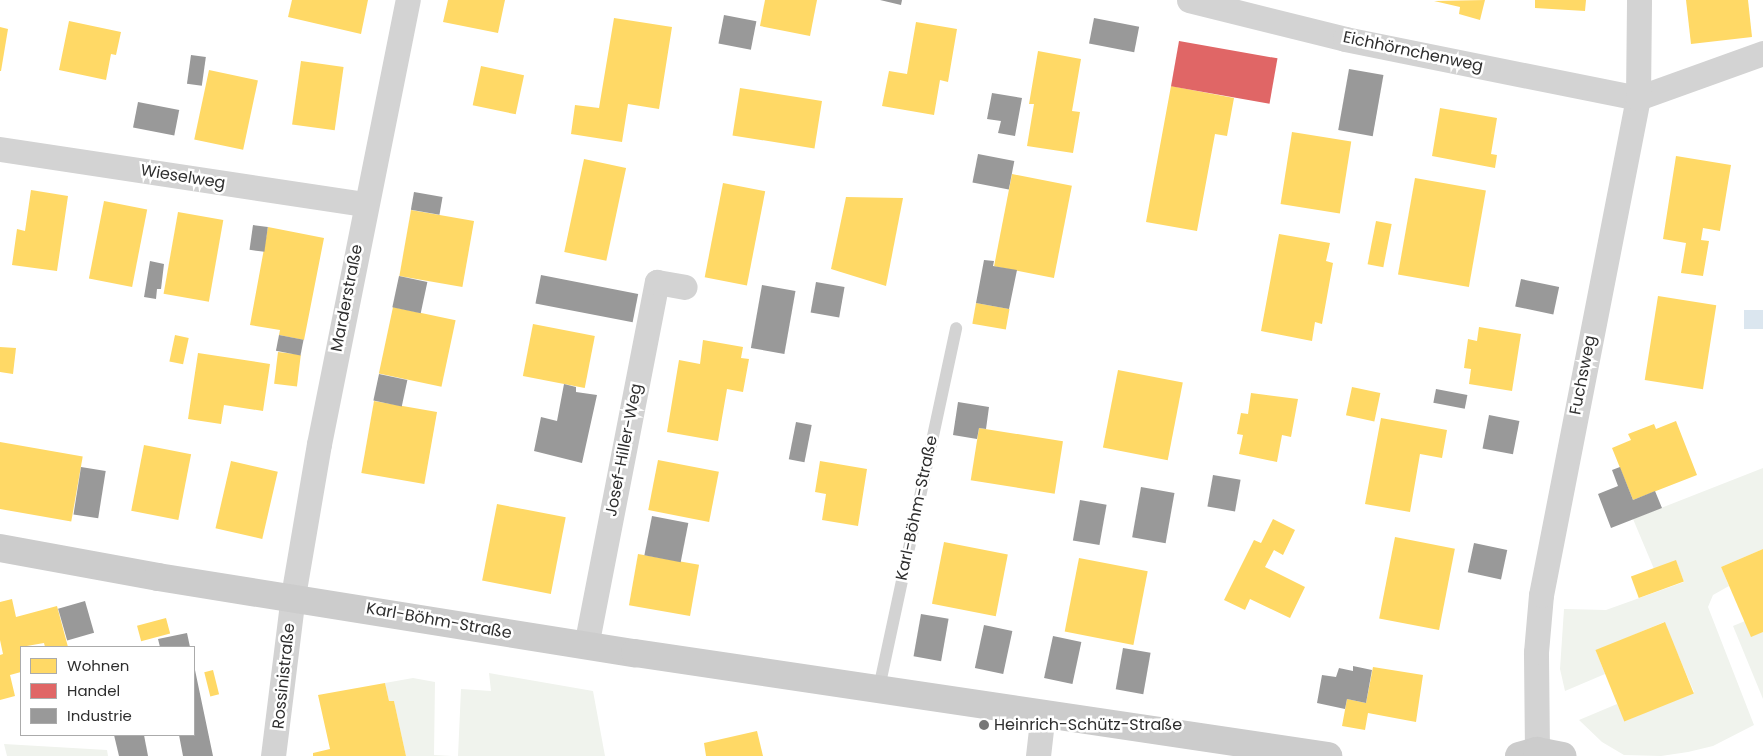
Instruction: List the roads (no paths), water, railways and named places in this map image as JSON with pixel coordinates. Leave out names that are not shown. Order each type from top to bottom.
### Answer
[{"type":"street","name":"Marderstraße","points":[[293,596],[365,204],[408,0]]},
{"type":"street","name":"Eichhörnchenweg","points":[[1189,0],[1345,39],[1638,98]]},
{"type":"street","name":"Fuchsweg","points":[[1540,754],[1536,652],[1546,565],[1638,98],[1639,0]]},
{"type":"street","points":[[1638,98],[1763,52]]},
{"type":"street","name":"Wieselweg","points":[[0,149],[365,204]]},
{"type":"street","name":"Josef-Hiller-Weg","points":[[586,646],[657,282],[685,287]]},
{"type":"street","name":"Karl-Böhm-Straße","points":[[0,548],[158,576],[293,596],[586,646],[1043,712],[1328,756]]},
{"type":"street","name":"Rossinistraße","points":[[273,756],[293,596]]},
{"type":"street","points":[[1038,756],[1043,712]]},
{"type":"lane","name":"Karl-Böhm-Straße","points":[[879,688],[956,328]]},
{"type":"place","name":"Heinrich-Schütz-Straße","points":[[984,725]]}]
